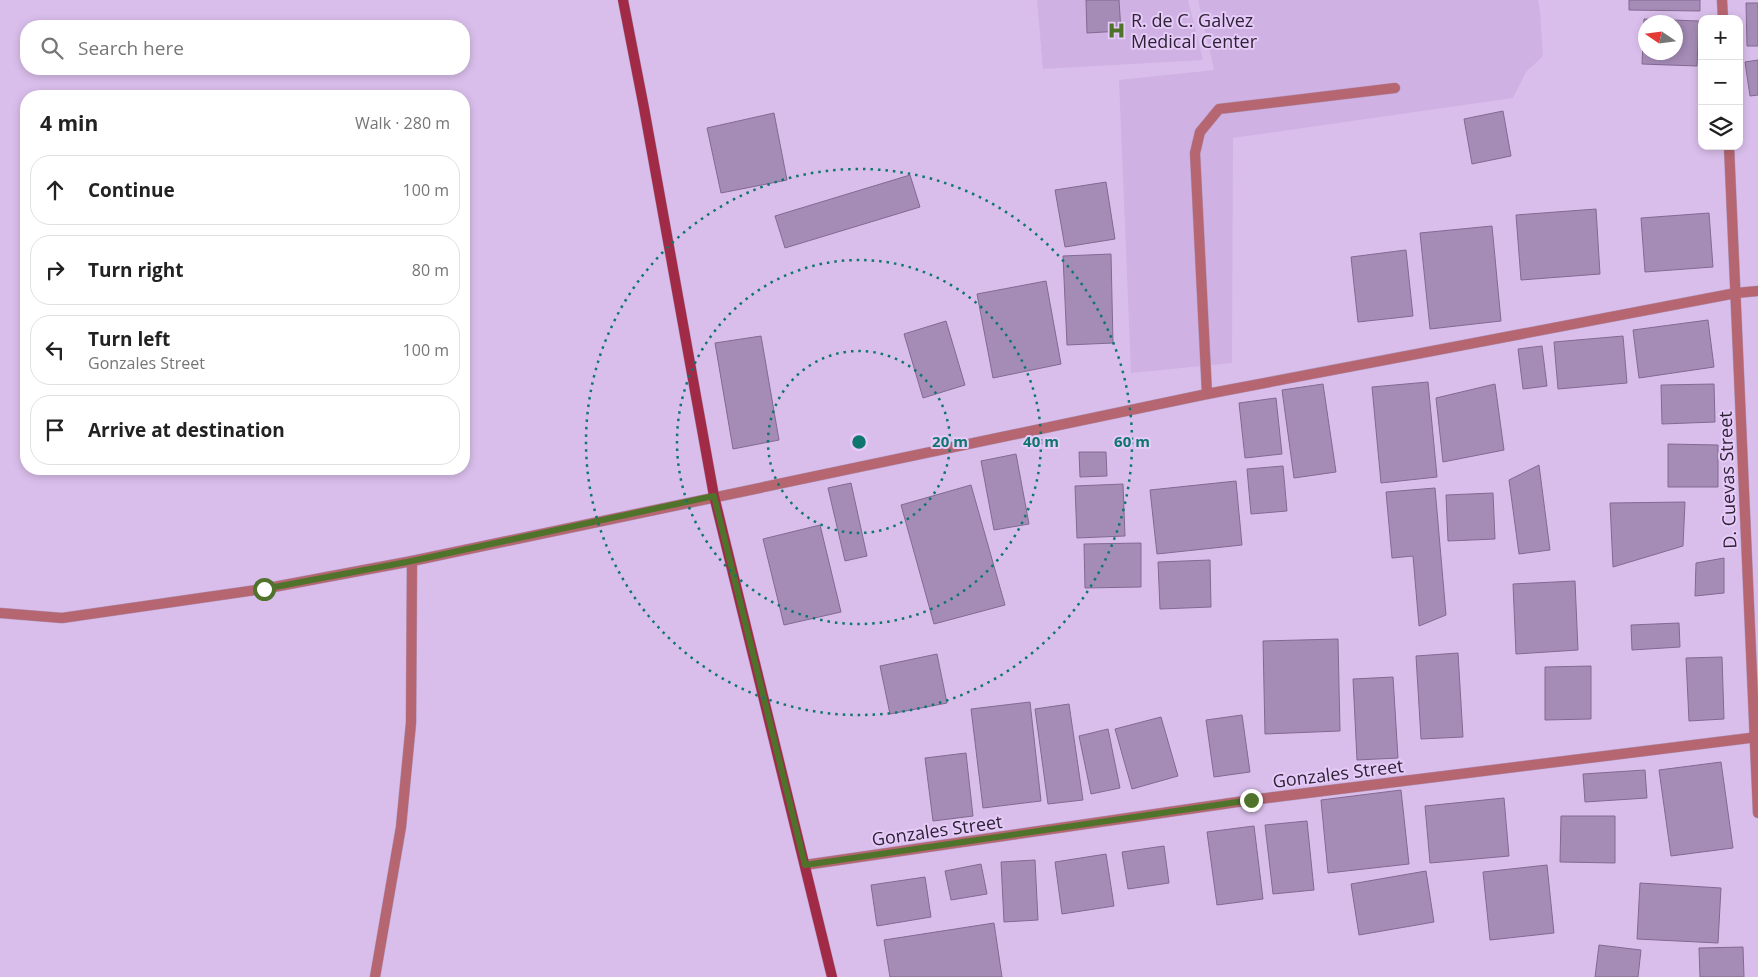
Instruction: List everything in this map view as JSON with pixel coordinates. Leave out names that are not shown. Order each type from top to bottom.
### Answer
[{"type":"street","points":[[622,0],[644,108],[714,496],[832,977]]},
{"type":"street","points":[[1722,0],[1723,15]]},
{"type":"street","points":[[1206,394],[1195,153],[1200,132],[1219,109],[1395,88]]},
{"type":"street","name":"D. Cuevas Street","points":[[1729,150],[1758,813]]},
{"type":"street","points":[[0,613],[62,618],[264,589],[412,561],[1206,394],[1736,293],[1758,292]]},
{"type":"street","points":[[375,977],[402,827],[410,723],[412,561]]},
{"type":"street","name":"Gonzales Street","points":[[805,865],[1251,800],[1756,737]]},
{"type":"shaded area","name":"R. de C. Galvez Medical Center","points":[[1037,0],[1188,0],[1203,60],[1043,69]]},
{"type":"shaded area","points":[[1198,0],[1538,0],[1543,56],[1526,72],[1513,98],[1233,138],[1232,363],[1131,373],[1119,80],[1214,70]]},
{"type":"building","points":[[1086,0],[1119,0],[1121,31],[1087,33]]},
{"type":"building","points":[[1629,0],[1700,0],[1700,11],[1629,10]]},
{"type":"building","points":[[1746,3],[1758,3],[1758,46],[1747,46]]},
{"type":"building","points":[[1683,20],[1698,21],[1697,66],[1642,64],[1642,60],[1683,60]]},
{"type":"building","points":[[1758,60],[1758,95],[1750,96],[1745,62]]},
{"type":"building","points":[[1503,111],[1511,156],[1472,164],[1464,119]]},
{"type":"building","points":[[774,113],[787,180],[721,193],[707,128]]},
{"type":"building","points":[[910,175],[920,207],[785,248],[775,216]]},
{"type":"building","points":[[1106,182],[1115,239],[1065,247],[1055,190]]},
{"type":"building","points":[[1596,209],[1600,274],[1521,280],[1516,215]]},
{"type":"building","points":[[1709,213],[1713,267],[1645,272],[1641,218]]},
{"type":"building","points":[[1492,226],[1501,321],[1430,329],[1420,233]]},
{"type":"building","points":[[1406,250],[1413,316],[1358,322],[1351,257]]},
{"type":"building","points":[[1111,254],[1113,343],[1067,345],[1063,256]]},
{"type":"building","points":[[1046,281],[1061,364],[993,378],[977,294]]},
{"type":"building","points":[[1708,320],[1714,367],[1639,378],[1633,330]]},
{"type":"building","points":[[946,321],[965,385],[923,398],[904,334]]},
{"type":"building","points":[[761,336],[779,440],[733,449],[715,343]]},
{"type":"building","points":[[1623,336],[1627,383],[1558,389],[1554,342]]},
{"type":"building","points":[[1542,346],[1547,386],[1523,389],[1518,349]]},
{"type":"building","points":[[1428,382],[1437,477],[1381,483],[1372,387]]},
{"type":"building","points":[[1323,384],[1336,472],[1294,478],[1282,390]]},
{"type":"building","points":[[1495,384],[1504,450],[1443,462],[1436,398]]},
{"type":"building","points":[[1714,384],[1715,422],[1662,424],[1661,385]]},
{"type":"building","points":[[1276,398],[1282,454],[1245,458],[1239,403]]},
{"type":"building","points":[[1668,444],[1718,445],[1718,487],[1668,487]]},
{"type":"building","points":[[1079,452],[1106,452],[1107,476],[1080,477]]},
{"type":"building","points":[[1016,454],[1029,524],[994,530],[981,461]]},
{"type":"building","points":[[1539,465],[1550,550],[1519,554],[1509,480]]},
{"type":"building","points":[[1283,466],[1287,511],[1251,514],[1247,469]]},
{"type":"building","points":[[1236,481],[1242,545],[1157,554],[1150,490]]},
{"type":"building","points":[[851,483],[867,556],[845,561],[828,488]]},
{"type":"building","points":[[1123,484],[1125,536],[1077,538],[1075,486]]},
{"type":"building","points":[[971,485],[1005,605],[934,624],[901,505]]},
{"type":"building","points":[[1435,488],[1446,615],[1419,626],[1413,556],[1392,558],[1386,492]]},
{"type":"building","points":[[1493,493],[1495,539],[1448,541],[1446,495]]},
{"type":"building","points":[[1685,502],[1683,546],[1613,567],[1610,503]]},
{"type":"building","points":[[820,525],[841,612],[784,625],[763,539]]},
{"type":"building","points":[[1141,543],[1141,587],[1085,588],[1084,544]]},
{"type":"building","points":[[1724,558],[1724,593],[1695,596],[1696,563]]},
{"type":"building","points":[[1210,560],[1211,607],[1160,609],[1158,562]]},
{"type":"building","points":[[1575,581],[1578,650],[1516,654],[1513,584]]},
{"type":"building","points":[[1679,623],[1680,647],[1632,650],[1631,625]]},
{"type":"building","points":[[1338,639],[1340,731],[1265,734],[1263,641]]},
{"type":"building","points":[[1458,653],[1463,737],[1421,739],[1416,656]]},
{"type":"building","points":[[937,654],[947,703],[890,714],[880,666]]},
{"type":"building","points":[[1722,657],[1724,719],[1689,721],[1686,658]]},
{"type":"building","points":[[1591,666],[1591,719],[1545,720],[1545,667]]},
{"type":"building","points":[[1393,677],[1398,758],[1357,760],[1353,679]]},
{"type":"building","points":[[1030,702],[1041,801],[983,808],[971,709]]},
{"type":"building","points":[[1069,704],[1083,800],[1048,804],[1035,709]]},
{"type":"building","points":[[1242,715],[1250,772],[1214,777],[1206,720]]},
{"type":"building","points":[[1161,717],[1178,776],[1132,789],[1115,729]]},
{"type":"building","points":[[1108,729],[1120,788],[1091,794],[1079,736]]},
{"type":"building","points":[[966,753],[973,816],[933,821],[925,758]]},
{"type":"building","points":[[1721,762],[1733,848],[1671,856],[1659,770]]},
{"type":"building","points":[[1645,770],[1647,798],[1585,802],[1583,774]]},
{"type":"building","points":[[1401,790],[1409,864],[1328,873],[1321,800]]},
{"type":"building","points":[[1504,798],[1509,856],[1430,863],[1425,806]]},
{"type":"building","points":[[1561,816],[1615,816],[1615,863],[1560,862]]},
{"type":"building","points":[[1307,821],[1314,890],[1273,894],[1265,825]]},
{"type":"building","points":[[1254,826],[1263,899],[1217,905],[1207,832]]},
{"type":"building","points":[[1164,846],[1169,883],[1128,889],[1122,852]]},
{"type":"building","points":[[1106,854],[1114,906],[1062,914],[1055,862]]},
{"type":"building","points":[[1035,860],[1038,920],[1004,922],[1001,862]]},
{"type":"building","points":[[981,864],[987,894],[951,900],[945,871]]},
{"type":"building","points":[[1547,865],[1554,933],[1490,940],[1483,872]]},
{"type":"building","points":[[1426,871],[1434,922],[1359,935],[1351,884]]},
{"type":"building","points":[[925,877],[931,917],[877,926],[871,885]]},
{"type":"building","points":[[1640,883],[1721,888],[1718,943],[1637,939]]},
{"type":"building","points":[[994,923],[1002,977],[890,977],[884,940]]},
{"type":"building","points":[[1599,945],[1641,950],[1638,977],[1595,977]]},
{"type":"building","points":[[1743,947],[1744,977],[1700,977],[1699,948]]},
{"type":"place","name":"R. de C. Galvez Medical Center","points":[[1117,30]]},
{"type":"route","points":[[264,589],[412,561],[714,496],[805,865],[1251,800]]}]
